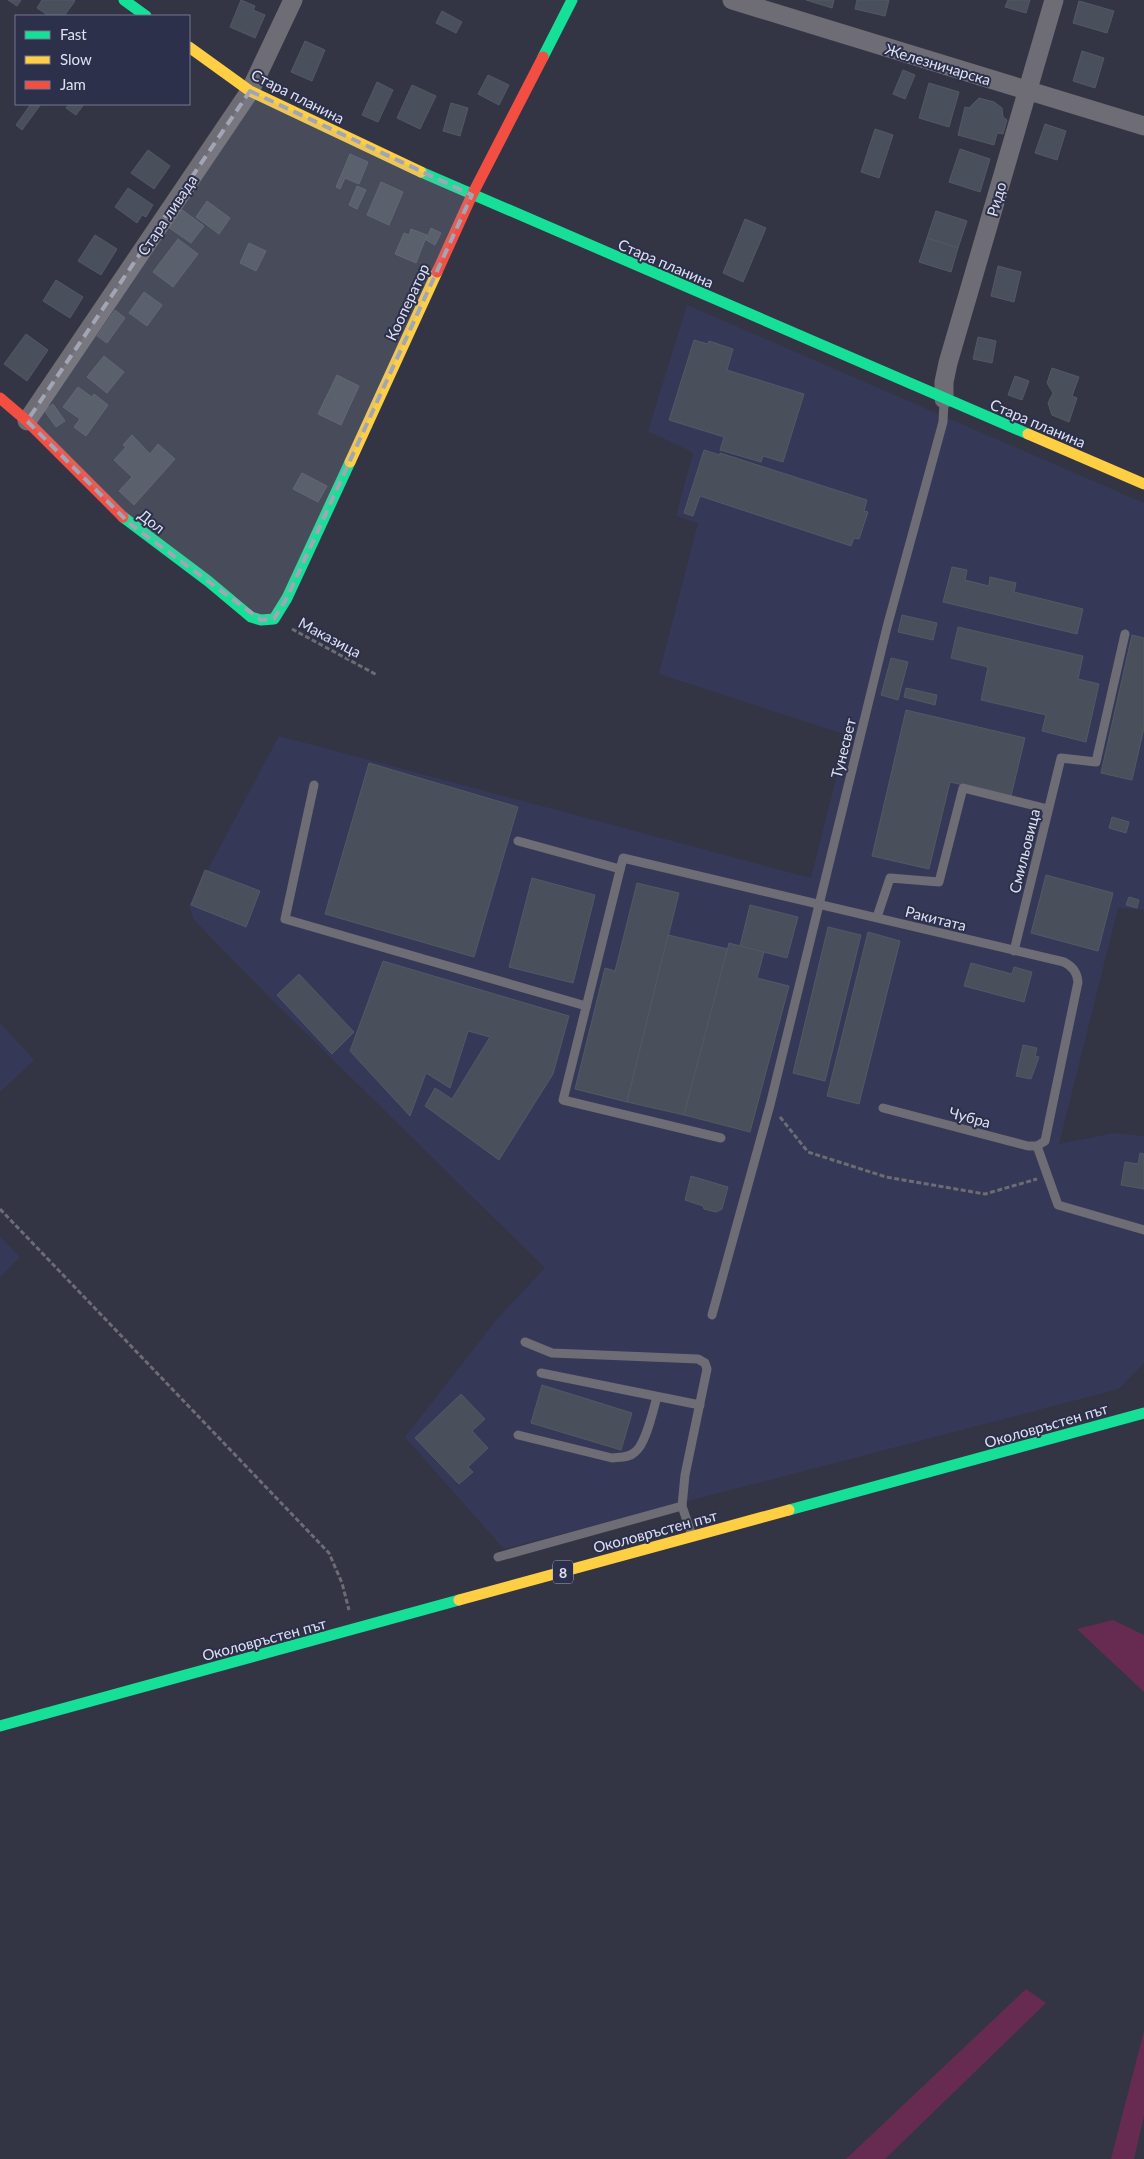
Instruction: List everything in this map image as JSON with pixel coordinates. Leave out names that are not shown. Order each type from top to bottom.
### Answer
[{"type":"street","points":[[124,0],[145,15]]},
{"type":"street","name":"Стара ливада","points":[[26,421],[250,91],[293,0]]},
{"type":"street","name":"Кооператор","points":[[274,619],[287,598],[472,195],[572,0]]},
{"type":"street","name":"Железничарска","points":[[732,0],[1027,92],[1144,126]]},
{"type":"street","name":"Ридо","points":[[944,399],[944,382],[948,362],[1054,0]]},
{"type":"street","name":"Стара планина","points":[[190,48],[250,91],[286,110],[472,195],[1144,484]]},
{"type":"street","name":"Дол","points":[[0,398],[26,421],[130,524],[208,581],[251,616],[261,620],[274,619]]},
{"type":"street","name":"Околовръстен път","points":[[0,1726],[691,1536],[900,1481],[1126,1418],[1141,1408]]},
{"type":"lane","name":"Тунесвет","points":[[712,1315],[770,1105],[887,627],[944,422],[944,399]]},
{"type":"lane","name":"Смильовица","points":[[1014,951],[1061,758],[1096,762],[1125,634]]},
{"type":"lane","points":[[314,785],[286,918],[586,1006]]},
{"type":"lane","points":[[877,917],[890,878],[939,882],[963,788],[1048,809]]},
{"type":"lane","points":[[518,841],[620,869],[563,1100],[720,1138]]},
{"type":"lane","name":"Ракитата","points":[[620,869],[623,858],[1064,962],[1072,967],[1077,974],[1078,982],[1046,1136],[1044,1141],[1037,1146]]},
{"type":"lane","name":"Чубра","points":[[883,1108],[1028,1146],[1037,1146]]},
{"type":"lane","points":[[1037,1146],[1058,1205],[1144,1230]]},
{"type":"lane","points":[[525,1342],[552,1353],[698,1359],[705,1363],[707,1369],[685,1475],[682,1506],[691,1536]]},
{"type":"lane","points":[[541,1372],[700,1405]]},
{"type":"lane","points":[[518,1435],[612,1458],[626,1457],[636,1452],[643,1441],[657,1397]]},
{"type":"lane","points":[[498,1557],[682,1506]]},
{"type":"path","name":"Маказица","points":[[274,619],[376,675]]},
{"type":"path","points":[[770,1105],[808,1152],[886,1177],[985,1194],[1048,1176]]},
{"type":"path","points":[[0,1208],[329,1553],[342,1583],[354,1630]]},
{"type":"highlighted area","points":[[250,91],[472,195],[287,598],[274,619],[261,620],[130,524],[27,421]]},
{"type":"shaded area","points":[[687,305],[1144,503],[1144,910],[1118,908],[1059,1144],[1114,1133],[1144,1136],[1144,1363],[1119,1389],[504,1549],[405,1437],[498,1318],[545,1268],[272,1000],[194,920],[189,905],[279,736],[811,878],[847,735],[659,674],[698,523],[676,516],[693,453],[648,431]]},
{"type":"shaded area","points":[[0,1023],[34,1060],[0,1092]]},
{"type":"shaded area","points":[[0,1236],[20,1257],[0,1277]]},
{"type":"shaded area","points":[[1113,1620],[1144,1635],[1144,1692],[1077,1629]]},
{"type":"shaded area","points":[[1026,1989],[1046,2003],[885,2159],[846,2159]]},
{"type":"shaded area","points":[[1144,2031],[1144,2116],[1134,2159],[1111,2159]]},
{"type":"building","points":[[8,0],[21,0],[17,6]]},
{"type":"building","points":[[42,0],[75,1],[65,15],[48,15],[37,8]]},
{"type":"building","points":[[241,0],[255,6],[253,10],[265,15],[255,38],[230,27]]},
{"type":"building","points":[[806,0],[834,0],[832,8]]},
{"type":"building","points":[[857,0],[889,0],[885,16],[855,9]]},
{"type":"building","points":[[1008,0],[1030,0],[1026,13],[1005,7]]},
{"type":"building","points":[[1079,1],[1114,11],[1107,33],[1073,23]]},
{"type":"building","points":[[442,11],[462,22],[456,33],[436,23]]},
{"type":"building","points":[[305,41],[325,50],[312,81],[291,72]]},
{"type":"building","points":[[1082,51],[1104,58],[1095,88],[1073,81]]},
{"type":"building","points":[[903,70],[915,75],[905,99],[893,94]]},
{"type":"building","points":[[488,75],[509,85],[499,105],[478,94]]},
{"type":"building","points":[[377,82],[393,90],[378,122],[362,115]]},
{"type":"building","points":[[929,83],[959,92],[949,127],[919,118]]},
{"type":"building","points":[[412,85],[436,96],[420,129],[397,118]]},
{"type":"building","points":[[979,98],[994,102],[1002,108],[1003,117],[1007,120],[1003,134],[997,133],[994,145],[958,135],[965,107],[969,108]]},
{"type":"building","points":[[451,103],[468,108],[460,136],[443,131]]},
{"type":"building","points":[[30,105],[40,105],[22,130],[16,125]]},
{"type":"building","points":[[68,105],[83,105],[76,115],[66,108]]},
{"type":"building","points":[[1045,124],[1066,131],[1057,160],[1035,153]]},
{"type":"building","points":[[875,129],[893,135],[879,178],[861,172]]},
{"type":"building","points":[[960,149],[990,159],[980,192],[949,182]]},
{"type":"building","points":[[148,150],[170,166],[154,189],[131,173]]},
{"type":"building","points":[[350,154],[368,162],[359,184],[345,178],[340,189],[336,187]]},
{"type":"building","points":[[381,182],[403,192],[389,225],[367,215]]},
{"type":"building","points":[[357,186],[366,190],[357,209],[349,205]]},
{"type":"building","points":[[128,188],[153,205],[146,217],[142,215],[137,223],[115,207]]},
{"type":"building","points":[[207,201],[230,218],[219,234],[196,217]]},
{"type":"building","points":[[181,209],[204,226],[191,243],[168,227]]},
{"type":"building","points":[[936,211],[967,221],[958,248],[927,238]]},
{"type":"building","points":[[745,219],[766,228],[743,282],[723,273]]},
{"type":"building","points":[[431,228],[441,233],[435,245],[426,240]]},
{"type":"building","points":[[411,229],[427,235],[416,263],[395,254],[404,233],[409,235]]},
{"type":"building","points":[[95,235],[117,249],[101,275],[78,261]]},
{"type":"building","points":[[927,238],[958,248],[951,272],[919,262]]},
{"type":"building","points":[[178,239],[198,254],[173,287],[153,272]]},
{"type":"building","points":[[249,243],[266,251],[256,271],[240,263]]},
{"type":"building","points":[[998,266],[1021,272],[1014,302],[991,296]]},
{"type":"building","points":[[56,280],[83,297],[70,318],[43,301]]},
{"type":"building","points":[[144,292],[162,305],[147,326],[129,313]]},
{"type":"building","points":[[115,310],[125,318],[107,343],[97,336]]},
{"type":"building","points":[[26,334],[48,350],[27,381],[4,364]]},
{"type":"building","points":[[978,337],[996,341],[992,363],[973,359]]},
{"type":"building","points":[[694,340],[708,344],[709,341],[733,349],[727,370],[804,394],[783,462],[763,456],[761,462],[720,450],[724,437],[669,420]]},
{"type":"building","points":[[104,356],[124,372],[107,393],[87,377]]},
{"type":"building","points":[[1052,368],[1079,377],[1072,396],[1077,398],[1069,422],[1052,415],[1048,403],[1053,393],[1047,383]]},
{"type":"building","points":[[337,375],[359,386],[341,425],[318,414]]},
{"type":"building","points":[[1015,376],[1029,381],[1022,400],[1008,395]]},
{"type":"building","points":[[78,387],[92,397],[94,394],[108,405],[86,436],[74,427],[80,419],[63,407]]},
{"type":"building","points":[[53,404],[65,421],[56,427],[44,410]]},
{"type":"building","points":[[132,435],[150,454],[158,444],[175,459],[134,505],[119,491],[132,477],[114,460],[126,447],[123,445]]},
{"type":"building","points":[[704,450],[720,455],[720,453],[867,500],[864,511],[868,512],[859,539],[854,538],[851,546],[700,496],[693,516],[684,513]]},
{"type":"building","points":[[302,473],[327,486],[318,502],[293,489]]},
{"type":"building","points":[[952,567],[967,570],[965,580],[989,586],[990,577],[1016,583],[1014,592],[1083,609],[1077,634],[943,602]]},
{"type":"building","points":[[902,615],[937,623],[933,640],[898,632]]},
{"type":"building","points":[[958,627],[1083,656],[1078,679],[1099,684],[1086,742],[1042,731],[1046,715],[981,700],[988,667],[951,658]]},
{"type":"building","points":[[1132,635],[1144,638],[1144,728],[1132,780],[1101,773]]},
{"type":"building","points":[[891,658],[908,662],[898,700],[881,695]]},
{"type":"building","points":[[906,688],[937,695],[935,705],[904,697]]},
{"type":"building","points":[[906,710],[1025,738],[1011,796],[950,782],[929,869],[872,856]]},
{"type":"building","points":[[369,763],[518,807],[474,957],[325,914]]},
{"type":"building","points":[[1112,817],[1129,822],[1126,833],[1109,828]]},
{"type":"building","points":[[205,870],[260,891],[246,927],[191,905]]},
{"type":"building","points":[[1046,875],[1113,893],[1098,951],[1031,933]]},
{"type":"building","points":[[532,878],[595,895],[573,983],[509,967]]},
{"type":"building","points":[[637,883],[679,893],[627,1102],[575,1089],[605,968],[615,971]]},
{"type":"building","points":[[1129,897],[1139,900],[1137,908],[1126,905]]},
{"type":"building","points":[[750,905],[798,917],[787,958],[740,946]]},
{"type":"building","points":[[828,927],[861,935],[825,1081],[793,1073]]},
{"type":"building","points":[[868,932],[900,941],[859,1104],[827,1096]]},
{"type":"building","points":[[668,935],[728,949],[684,1115],[627,1102]]},
{"type":"building","points":[[729,943],[764,952],[757,978],[789,986],[750,1132],[684,1115]]},
{"type":"building","points":[[383,961],[569,1016],[553,1074],[499,1160],[425,1106],[435,1088],[452,1099],[490,1037],[468,1031],[450,1088],[426,1073],[410,1116],[350,1051]]},
{"type":"building","points":[[971,963],[1012,974],[1014,967],[1032,972],[1024,1002],[964,986]]},
{"type":"building","points":[[299,974],[354,1032],[332,1054],[277,995]]},
{"type":"building","points":[[1023,1045],[1037,1048],[1035,1056],[1039,1057],[1031,1079],[1016,1076]]},
{"type":"building","points":[[1140,1153],[1144,1154],[1144,1189],[1121,1185],[1125,1162],[1138,1164]]},
{"type":"building","points":[[691,1176],[728,1187],[722,1209],[716,1212],[704,1209],[703,1206],[685,1200]]},
{"type":"building","points":[[542,1385],[632,1413],[621,1450],[531,1423]]},
{"type":"building","points":[[461,1394],[485,1419],[472,1431],[488,1448],[468,1467],[473,1472],[459,1484],[415,1438]]},
{"type":"traffic: fast","points":[[124,0],[145,15]]},
{"type":"traffic: fast","points":[[543,57],[572,0]]},
{"type":"traffic: fast","points":[[421,172],[1028,434]]},
{"type":"traffic: fast","points":[[123,517],[208,581],[251,617],[261,620],[274,619],[287,598],[350,462]]},
{"type":"traffic: fast","points":[[789,1510],[1144,1413]]},
{"type":"traffic: fast","points":[[0,1726],[459,1600]]},
{"type":"traffic: slow","points":[[190,48],[250,91],[421,172]]},
{"type":"traffic: slow","points":[[350,462],[437,272]]},
{"type":"traffic: slow","points":[[1028,434],[1144,484]]},
{"type":"traffic: slow","points":[[459,1600],[789,1510]]},
{"type":"traffic: jam","points":[[437,272],[472,195],[543,57]]},
{"type":"traffic: jam","points":[[0,398],[27,421],[123,517]]}]
